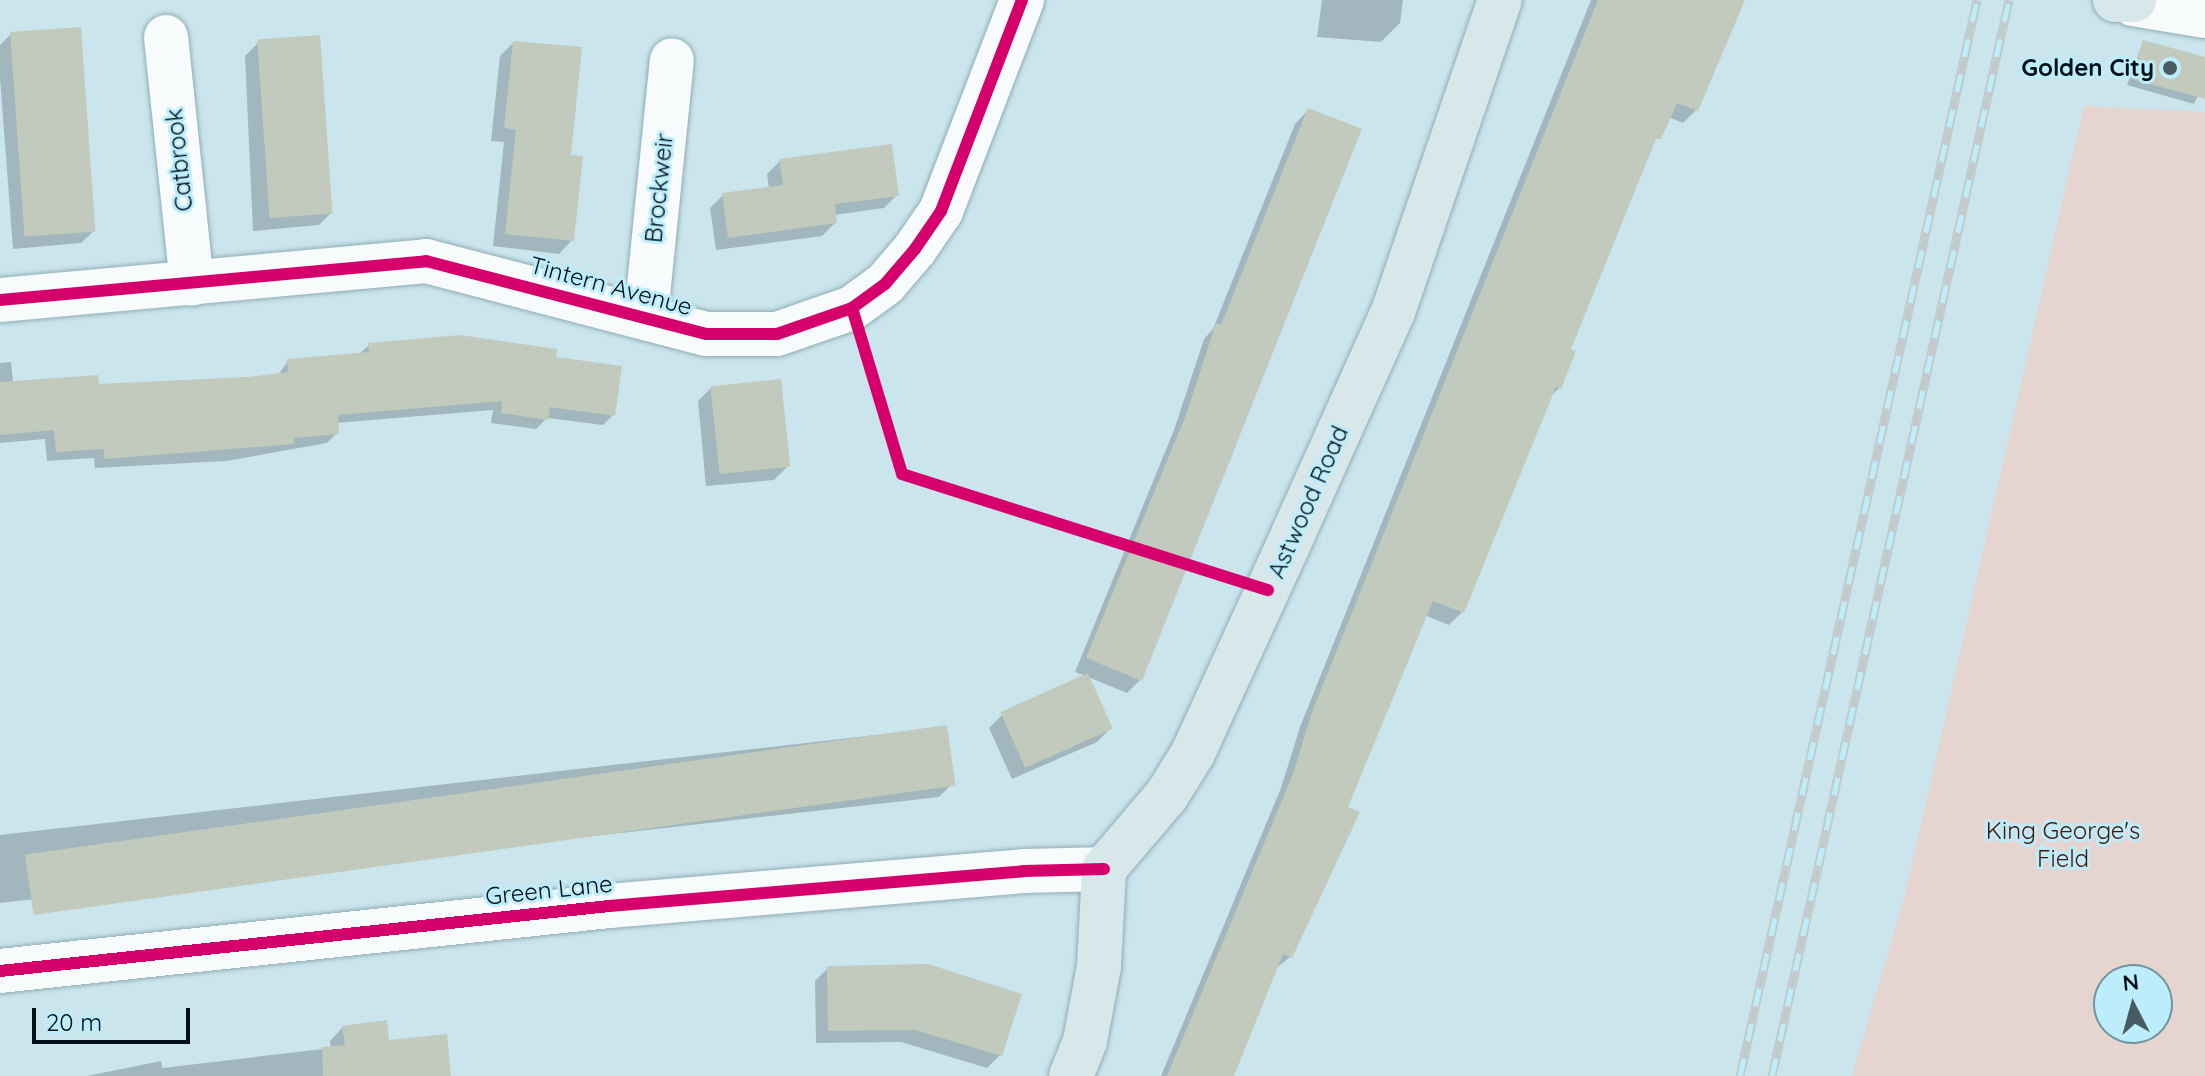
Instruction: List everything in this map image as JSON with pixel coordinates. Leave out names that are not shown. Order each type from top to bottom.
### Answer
[{"type":"main road","name":"Astwood Road","points":[[1104,869],[1167,795],[1193,753],[1289,544],[1393,312],[1500,0]]},
{"type":"main road","points":[[1071,1076],[1085,1041],[1099,966],[1104,869]]},
{"type":"street","name":"Tintern Avenue","points":[[0,300],[426,261],[646,315],[707,334],[777,334],[852,308],[885,284],[941,211],[1022,0]]},
{"type":"street","points":[[2128,1],[2205,16]]},
{"type":"street","name":"Catbrook","points":[[166,37],[192,284]]},
{"type":"street","name":"Brockweir","points":[[646,315],[672,60]]},
{"type":"street","name":"Green Lane","points":[[0,971],[609,906],[1024,871],[1104,869]]},
{"type":"green space","name":"King George's Field","points":[[2084,106],[2205,112],[2205,1076],[1852,1076],[1905,895]]},
{"type":"building","points":[[1598,0],[1745,0],[1698,111],[1677,103],[1661,139],[1656,139],[1571,349],[1576,351],[1561,389],[1556,387],[1464,613],[1433,601],[1348,807],[1360,812],[1292,958],[1283,954],[1234,1076],[1167,1076],[1293,774],[1312,712]]},
{"type":"building","points":[[81,27],[95,232],[24,236],[10,32]]},
{"type":"building","points":[[320,35],[332,214],[270,218],[257,39]]},
{"type":"building","name":"Golden City","points":[[2143,40],[2205,57],[2205,99],[2132,79]]},
{"type":"building","points":[[513,41],[582,47],[571,155],[583,156],[574,241],[505,234],[516,130],[504,128]]},
{"type":"building","points":[[1308,108],[1362,129],[1142,681],[1086,658],[1186,415],[1216,323],[1221,325]]},
{"type":"building","points":[[892,144],[899,196],[835,204],[837,223],[728,238],[722,193],[783,185],[779,159]]},
{"type":"building","points":[[460,335],[557,349],[556,357],[622,366],[615,416],[550,407],[548,420],[501,413],[502,401],[338,415],[339,434],[294,438],[294,444],[104,459],[104,449],[56,452],[54,430],[0,435],[0,382],[98,375],[99,384],[247,377],[288,372],[287,359],[369,352],[368,343]]},
{"type":"building","points":[[781,379],[790,467],[720,474],[710,386]]},
{"type":"building","points":[[1088,673],[1113,729],[1025,768],[1000,712]]},
{"type":"building","points":[[947,725],[955,785],[34,915],[25,855]]},
{"type":"building","points":[[928,964],[1022,994],[1002,1056],[915,1030],[828,1031],[827,966]]},
{"type":"building","points":[[387,1020],[389,1040],[447,1034],[451,1076],[323,1076],[322,1047],[345,1045],[342,1026]]},
{"type":"railway","points":[[1740,1076],[1977,0]]},
{"type":"railway","points":[[1772,1076],[2009,0]]},
{"type":"cycle path","points":[[0,300],[426,261],[707,334],[777,334],[852,308],[885,284],[915,249],[941,211],[1022,0]]},
{"type":"cycle path","points":[[852,308],[902,474],[1268,590]]},
{"type":"cycle path","points":[[0,971],[609,906],[1024,871],[1104,869]]},
{"type":"place","name":"Golden City","points":[[2170,68]]}]
